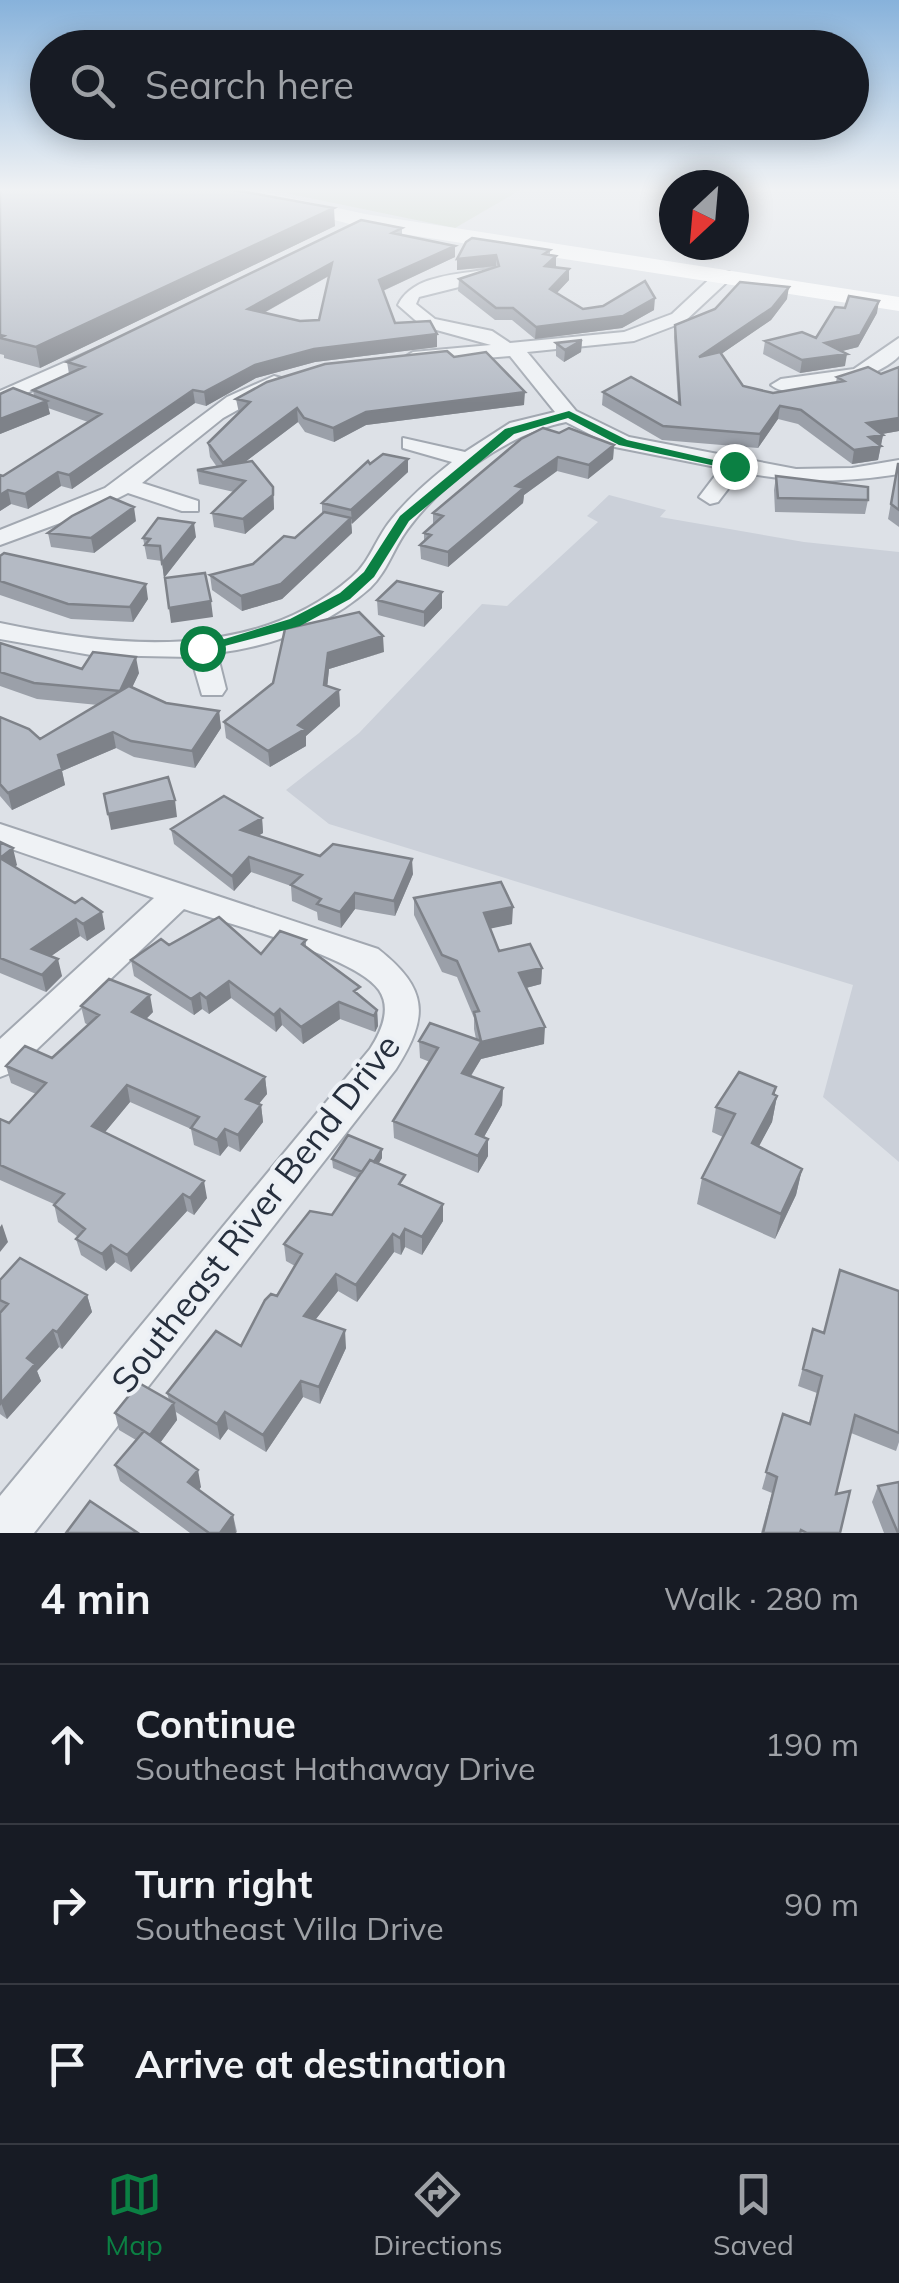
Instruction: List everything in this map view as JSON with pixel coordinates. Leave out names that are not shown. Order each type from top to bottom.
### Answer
[{"type":"street","points":[[622,261],[899,304]]},
{"type":"street","points":[[489,274],[432,285],[412,294],[407,305],[428,322],[489,334],[512,351],[569,414],[623,442],[734,466],[815,476],[899,467]]},
{"type":"street","points":[[392,360],[582,345],[650,330],[690,311],[723,276]]},
{"type":"street","points":[[0,399],[119,344]]},
{"type":"street","points":[[780,384],[864,374],[887,361],[899,344]]},
{"type":"street","points":[[0,373],[40,382]]},
{"type":"street","points":[[0,538],[67,514],[126,485],[229,404],[263,386],[301,374]]},
{"type":"street","points":[[0,630],[85,650],[202,648],[295,622],[345,596],[369,574],[404,518],[510,432],[569,414]]},
{"type":"street","points":[[411,443],[472,462]]},
{"type":"street","points":[[710,497],[734,466]]},
{"type":"street","points":[[126,485],[190,506]]},
{"type":"street","points":[[202,648],[212,689]]},
{"type":"street","name":"Southeast River Bend Drive","points":[[0,834],[366,958],[396,986],[403,1024],[383,1059],[2,1533]]},
{"type":"street","points":[[0,1062],[177,896]]},
{"type":"shaded area","points":[[609,495],[666,510],[660,517],[804,542],[899,552],[899,1162],[823,1097],[853,985],[329,824],[286,790],[359,733],[482,604],[507,606],[598,522],[587,516]]},
{"type":"building","points":[[0,261],[221,261],[36,347],[0,335]]},
{"type":"building","points":[[277,261],[422,261],[379,280],[395,323],[430,321],[437,334],[314,349],[255,365],[204,392],[193,390],[69,475],[58,472],[25,494],[8,490],[0,495],[0,475],[101,414],[33,390],[84,367],[67,362]],"holes":[[[332,263],[319,320],[300,321],[248,309]]]},
{"type":"building","points":[[498,261],[551,261],[545,266],[569,269],[550,289],[583,309],[603,306],[645,281],[655,298],[623,316],[536,327],[513,308],[496,308],[459,279],[499,266]]},
{"type":"building","points":[[740,282],[789,287],[772,308],[699,357],[720,352],[743,386],[773,393],[844,381],[837,377],[868,367],[881,374],[899,367],[899,418],[867,423],[883,435],[869,437],[881,446],[854,450],[801,410],[780,406],[760,434],[663,426],[603,392],[631,377],[680,404],[675,325],[715,309]]},
{"type":"building","points":[[849,296],[879,301],[860,335],[825,343],[847,354],[802,360],[765,341],[802,332],[816,338],[835,307],[845,308]]},
{"type":"building","points":[[582,340],[565,350],[556,343]]},
{"type":"building","points":[[447,351],[454,357],[486,352],[525,392],[366,412],[333,428],[304,418],[297,408],[223,463],[208,443],[250,402],[236,399],[267,382],[325,364]]},
{"type":"building","points":[[13,388],[47,401],[0,419],[0,394]]},
{"type":"building","points":[[543,428],[559,433],[569,428],[614,445],[589,465],[558,457],[516,486],[524,488],[448,552],[420,545],[431,535],[424,533],[443,516],[433,513],[521,439]]},
{"type":"building","points":[[383,454],[408,459],[351,510],[322,503],[368,461],[370,464]]},
{"type":"building","points":[[252,461],[273,487],[273,495],[243,519],[212,513],[245,481],[197,470]]},
{"type":"building","points":[[899,464],[899,510],[891,504]]},
{"type":"building","points":[[776,476],[868,487],[868,500],[778,498]]},
{"type":"building","points":[[110,497],[134,507],[91,538],[48,533],[72,516]]},
{"type":"building","points":[[324,512],[351,518],[281,584],[241,596],[210,575],[253,564],[284,536],[295,538]]},
{"type":"building","points":[[158,518],[194,523],[162,563],[160,546],[145,545],[150,539],[143,538]]},
{"type":"building","points":[[4,553],[146,584],[130,607],[68,604],[0,581],[0,556]]},
{"type":"building","points":[[205,573],[211,601],[169,608],[165,578]]},
{"type":"building","points":[[397,581],[442,592],[424,612],[377,600]]},
{"type":"building","points":[[359,612],[383,636],[328,653],[324,685],[339,690],[298,725],[305,729],[268,751],[224,722],[273,683],[285,629]]},
{"type":"building","points":[[0,643],[82,669],[93,652],[136,657],[120,691],[34,683],[0,672]]},
{"type":"building","points":[[129,686],[166,703],[219,711],[192,751],[131,741],[113,732],[58,755],[62,769],[8,793],[0,784],[0,717],[29,729],[40,739]]},
{"type":"building","points":[[168,777],[175,800],[108,814],[104,794]]},
{"type":"building","points":[[224,796],[262,818],[241,830],[320,856],[333,844],[412,859],[394,901],[355,893],[340,912],[317,904],[321,899],[291,885],[302,875],[249,857],[232,876],[171,829]]},
{"type":"building","points":[[0,842],[13,848],[0,858]]},
{"type":"building","points":[[0,858],[75,903],[82,898],[102,912],[83,924],[76,919],[32,949],[58,959],[42,975],[0,958]]},
{"type":"building","points":[[501,882],[513,907],[484,913],[499,951],[530,944],[542,968],[519,973],[545,1027],[481,1042],[462,1073],[503,1088],[476,1134],[488,1139],[478,1156],[393,1121],[438,1048],[419,1041],[430,1023],[481,1041],[474,1012],[479,1011],[457,961],[442,955],[414,898]]},
{"type":"building","points":[[219,917],[261,954],[280,931],[306,940],[302,944],[360,987],[354,991],[377,1010],[374,1016],[339,1002],[301,1027],[280,1009],[274,1015],[229,981],[206,998],[200,993],[191,999],[131,960],[161,939],[169,945]]},
{"type":"building","points":[[109,979],[150,995],[132,1012],[265,1077],[246,1099],[261,1105],[238,1135],[225,1129],[217,1140],[191,1128],[199,1117],[127,1085],[92,1126],[204,1181],[190,1198],[183,1194],[127,1255],[111,1245],[102,1254],[76,1239],[85,1229],[54,1205],[64,1194],[0,1165],[0,1119],[9,1123],[46,1083],[6,1066],[25,1046],[52,1058],[99,1015],[81,1006]]},
{"type":"building","points":[[739,1072],[776,1087],[773,1094],[777,1096],[752,1143],[802,1169],[781,1214],[702,1178],[735,1114],[716,1107]]},
{"type":"building","points":[[348,1135],[382,1149],[362,1172],[332,1159]]},
{"type":"building","points":[[370,1160],[405,1175],[399,1184],[443,1204],[422,1237],[405,1229],[400,1238],[393,1234],[356,1285],[336,1274],[304,1316],[345,1330],[319,1387],[301,1381],[263,1435],[225,1412],[217,1424],[167,1393],[216,1331],[241,1346],[265,1300],[271,1294],[277,1296],[302,1254],[284,1244],[310,1211],[332,1215]]},
{"type":"building","points":[[20,1258],[87,1295],[57,1332],[53,1330],[27,1358],[35,1364],[1,1403],[0,1313],[8,1304],[0,1300],[0,1280]]},
{"type":"building","points":[[840,1270],[899,1291],[899,1433],[855,1415],[836,1494],[850,1491],[840,1533],[763,1533],[777,1477],[766,1472],[783,1414],[810,1424],[822,1376],[803,1369],[813,1329],[824,1333]]},
{"type":"building","points":[[139,1383],[174,1403],[150,1435],[115,1413]]},
{"type":"building","points":[[144,1431],[198,1470],[188,1482],[233,1515],[220,1533],[209,1533],[115,1465]]},
{"type":"building","points":[[899,1482],[899,1533],[898,1533],[878,1486]]},
{"type":"building","points":[[90,1501],[138,1533],[66,1533]]},
{"type":"route","points":[[202,648],[295,622],[345,596],[369,574],[404,518],[510,432],[528,424],[569,414],[623,442],[734,466]]}]
